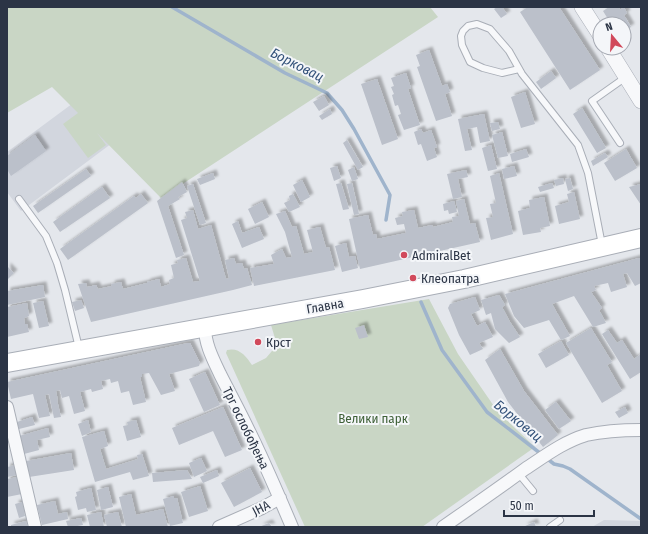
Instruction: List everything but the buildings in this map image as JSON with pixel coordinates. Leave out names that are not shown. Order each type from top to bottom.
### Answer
[{"type":"main road","name":"Главна","points":[[7,363],[363,299],[464,279],[603,247],[640,241]]},
{"type":"street","points":[[582,7],[592,23]]},
{"type":"street","points":[[613,56],[641,101]]},
{"type":"street","name":"Трг ослобођења","points":[[205,328],[207,344],[216,365],[249,430],[292,527]]},
{"type":"street","points":[[7,407],[35,527]]},
{"type":"street","points":[[443,527],[530,466],[566,443],[587,435],[606,432],[641,430]]},
{"type":"street","name":"ЈНА","points":[[219,527],[262,508],[280,498]]},
{"type":"lane","points":[[519,69],[502,73],[483,68],[470,62],[462,46],[462,32],[468,26],[476,24],[490,29],[509,51],[522,74],[578,145],[588,173],[603,247]]},
{"type":"lane","points":[[620,143],[592,101],[626,77]]},
{"type":"lane","points":[[19,199],[46,236],[65,290],[80,350]]},
{"type":"lane","points":[[519,474],[533,491]]},
{"type":"lane","points":[[550,527],[560,520]]},
{"type":"shaded area","points":[[161,38],[194,82],[21,211],[7,192],[7,152]]},
{"type":"shaded area","points":[[604,520],[641,521],[641,527],[592,527]]},
{"type":"green space","points":[[7,7],[430,7],[438,17],[161,198],[97,133],[106,145],[88,158],[63,124],[78,113],[52,87],[7,113]]},
{"type":"green space","name":"Велики парк","points":[[429,299],[458,354],[498,412],[535,447],[422,527],[305,527],[226,353],[227,350],[231,349],[239,351],[252,365],[266,358],[277,345],[271,325]]},
{"type":"waterway","name":"Борковац","points":[[172,7],[285,73],[327,93],[342,110],[354,129],[390,195],[386,220]]},
{"type":"waterway","name":"Борковац","points":[[421,302],[442,350],[487,412],[554,464],[570,469],[641,519]]},
{"type":"place","name":"AdmiralBet","points":[[404,255]]},
{"type":"place","name":"Клеопатра","points":[[413,278]]},
{"type":"place","name":"Крст","points":[[258,342]]}]
